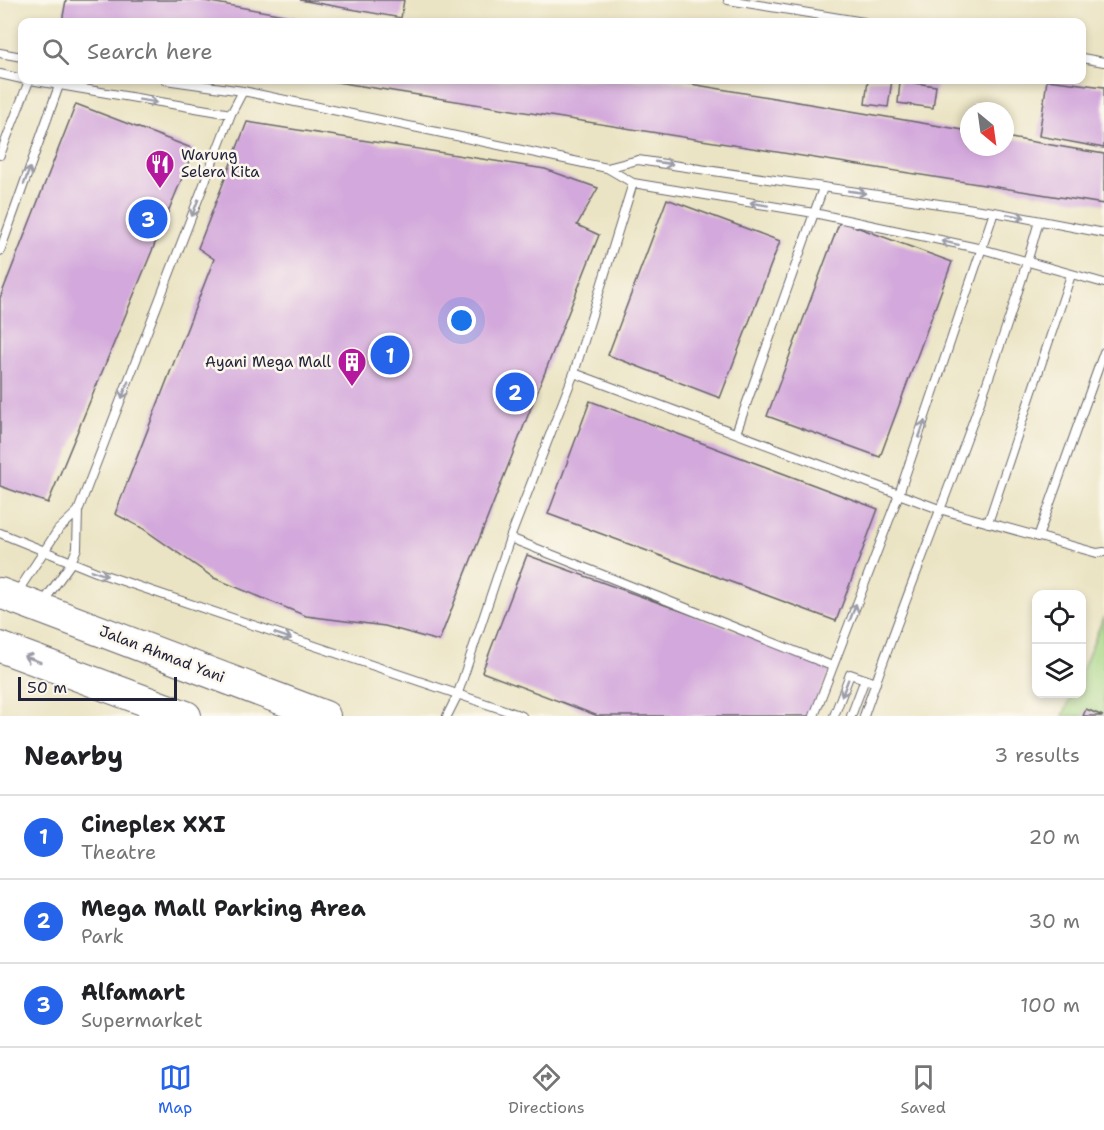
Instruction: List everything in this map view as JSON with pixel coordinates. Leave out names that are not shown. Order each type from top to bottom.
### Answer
[{"type":"highway","name":"Jalan Ahmad Yani","points":[[18,599],[325,716]]},
{"type":"highway","points":[[0,647],[186,716]]},
{"type":"lane","points":[[728,0],[839,18]]},
{"type":"lane","points":[[0,53],[18,56]]},
{"type":"lane","points":[[1086,59],[1104,62]]},
{"type":"lane","points":[[0,74],[18,78]]},
{"type":"lane","points":[[0,155],[25,84]]},
{"type":"lane","points":[[0,251],[2,237],[60,84]]},
{"type":"lane","points":[[66,84],[231,114]]},
{"type":"lane","points":[[191,84],[243,92],[608,168],[633,183],[814,213],[982,249],[1027,264],[1104,284]]},
{"type":"lane","points":[[18,599],[71,563],[79,540],[78,511],[231,114],[243,92]]},
{"type":"lane","points":[[608,168],[638,159],[994,212],[1104,233]]},
{"type":"lane","points":[[447,716],[457,696],[510,538],[573,373],[633,183]]},
{"type":"lane","points":[[736,433],[823,188]]},
{"type":"lane","points":[[814,716],[899,494],[994,212]]},
{"type":"lane","points":[[864,716],[1027,264],[1039,220]]},
{"type":"lane","points":[[988,523],[1071,275]]},
{"type":"lane","points":[[1038,537],[1104,352]]},
{"type":"lane","points":[[573,373],[939,509],[1038,537],[1104,552]]},
{"type":"lane","points":[[18,599],[58,530],[78,511]]},
{"type":"lane","points":[[0,533],[71,563],[457,696],[522,716]]},
{"type":"lane","points":[[510,538],[832,666]]},
{"type":"lane","points":[[834,716],[850,674],[876,682]]},
{"type":"lane","points":[[851,716],[865,679]]},
{"type":"green space","points":[[1104,616],[1104,716],[1063,716],[1070,698],[1086,698],[1086,661]]},
{"type":"building","points":[[66,0],[199,0],[301,18],[63,18]]},
{"type":"building","points":[[300,0],[404,0],[401,18]]},
{"type":"building","points":[[349,84],[691,84],[960,129],[960,156],[1014,156],[1014,139],[1104,154],[1104,204]]},
{"type":"building","points":[[868,84],[891,84],[888,107],[865,104]]},
{"type":"building","points":[[900,84],[936,86],[933,108],[898,103]]},
{"type":"building","points":[[1046,84],[1104,87],[1104,148],[1039,136]]},
{"type":"building","points":[[76,104],[194,149],[48,503],[0,486],[0,298]]},
{"type":"building","name":"Ayani Mega Mall","points":[[247,122],[545,169],[598,188],[577,225],[599,235],[439,641],[385,626],[306,616],[214,578],[142,528],[115,514],[214,259],[198,248]]},
{"type":"building","points":[[667,199],[780,241],[720,398],[608,355]]},
{"type":"building","points":[[840,221],[952,262],[880,457],[767,416]]},
{"type":"building","points":[[590,401],[878,509],[836,621],[548,514]]},
{"type":"building","points":[[527,555],[832,666],[810,716],[598,716],[482,672]]},
{"type":"building","points":[[1086,709],[1103,716],[1083,716]]},
{"type":"place","name":"Warung Selera Kita","points":[[160,190]]},
{"type":"place","name":"Alfamart","points":[[148,219]]},
{"type":"place","name":"Cineplex XXI","points":[[390,355]]},
{"type":"place","name":"Ayani Mega Mall","points":[[352,388]]},
{"type":"place","name":"Mega Mall Parking Area","points":[[515,392]]}]
